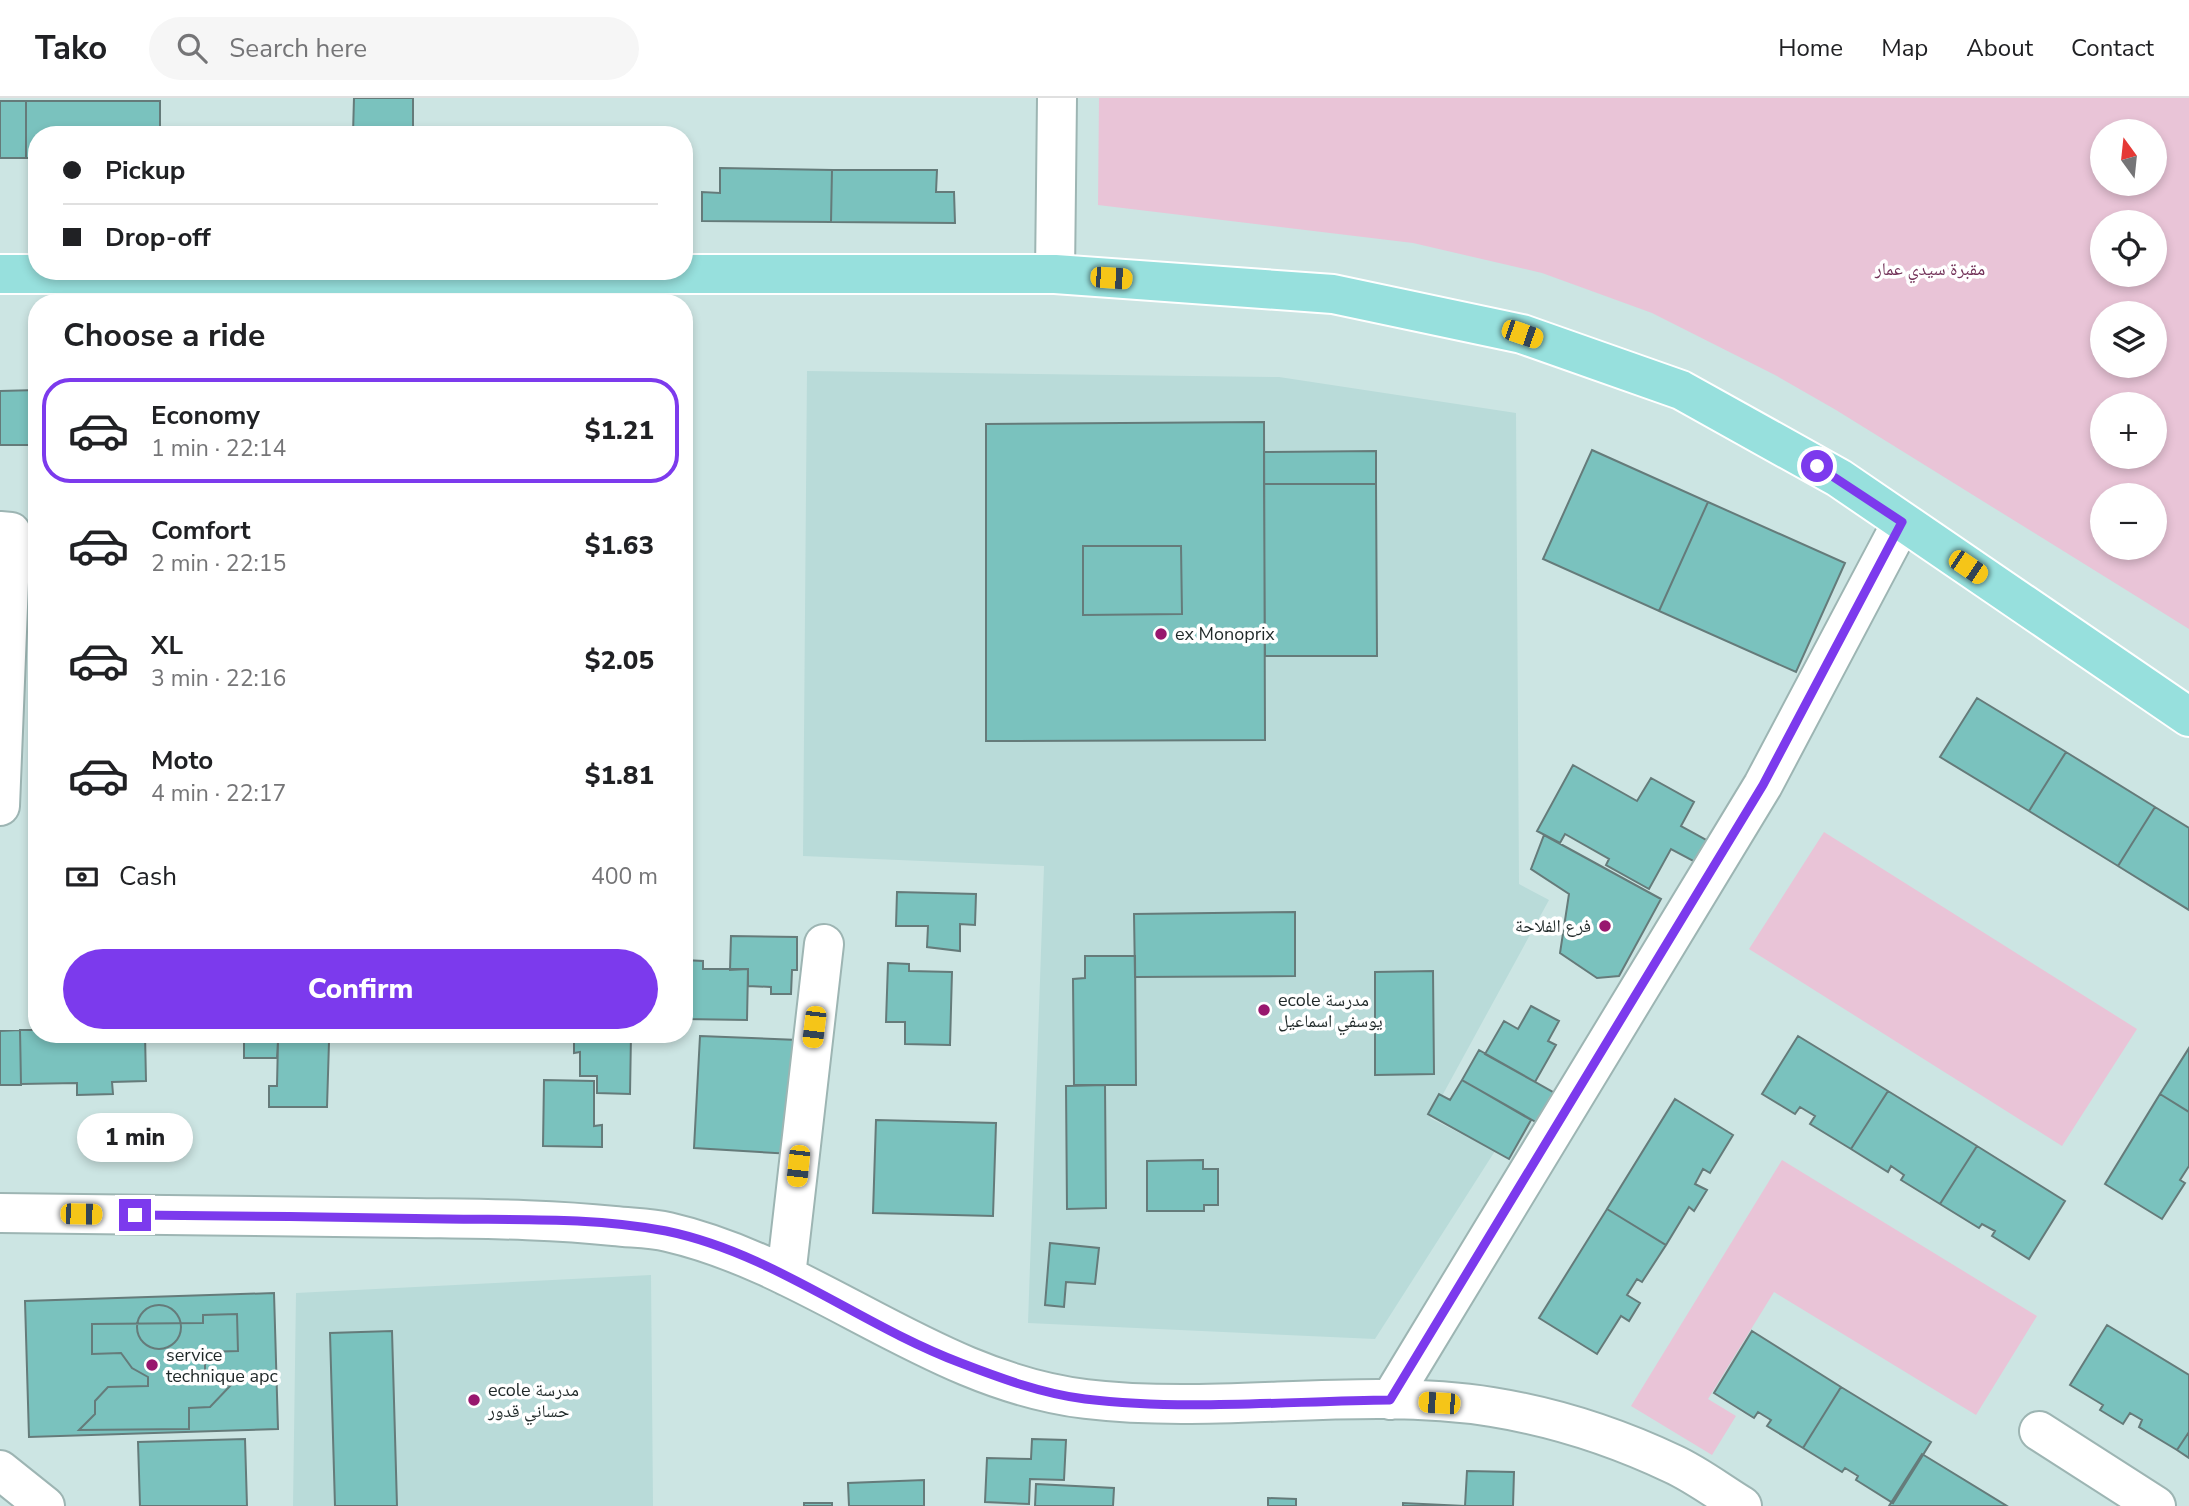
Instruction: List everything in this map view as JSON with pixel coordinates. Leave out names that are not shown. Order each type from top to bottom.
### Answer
[{"type":"main road","points":[[0,274],[28,274]]},
{"type":"main road","points":[[693,274],[1055,274],[1333,294],[1522,334],[1681,390],[1839,478],[2189,717]]},
{"type":"street","points":[[1055,274],[1057,98]]},
{"type":"street","points":[[1390,1400],[1763,785],[1902,522]]},
{"type":"street","points":[[0,531],[11,532],[0,806]]},
{"type":"street","points":[[786,1276],[824,944]]},
{"type":"street","points":[[0,1213],[564,1220],[666,1231],[732,1252],[786,1276],[900,1336],[959,1362],[1025,1385],[1083,1399],[1170,1403],[1390,1400],[1489,1406],[1560,1422],[1605,1436],[1675,1465],[1742,1506]]},
{"type":"street","points":[[2039,1431],[2155,1506]]},
{"type":"street","points":[[0,1470],[45,1506]]},
{"type":"street","points":[[0,1501],[45,1506]]},
{"type":"shaded area","name":"ex Monoprix","points":[[807,371],[1279,377],[1516,413],[1519,884],[1549,900],[1430,1118],[1495,1151],[1375,1339],[1028,1323],[1044,866],[803,856]]},
{"type":"shaded area","name":"ecole مدرسة حساني قدور","points":[[651,1275],[653,1506],[293,1506],[296,1293]]},
{"type":"green space","name":"مقبرة سيدي عمار","points":[[1099,98],[2189,98],[2189,629],[1836,410],[1775,375],[1652,313],[1542,273],[1413,243],[1098,205]]},
{"type":"green space","points":[[1824,832],[2137,1029],[2062,1146],[1749,949]]},
{"type":"green space","points":[[1782,1160],[2037,1316],[1976,1415],[1774,1292],[1708,1399],[1736,1416],[1712,1455],[1631,1406]]},
{"type":"building","points":[[354,98],[413,98],[413,126],[353,126]]},
{"type":"building","points":[[0,101],[26,101],[26,158],[0,158]]},
{"type":"building","points":[[26,101],[160,101],[160,126],[28,126],[26,158]]},
{"type":"building","points":[[720,168],[832,170],[831,222],[702,221],[702,192],[720,193]]},
{"type":"building","points":[[832,170],[937,170],[936,192],[954,192],[955,223],[831,222]]},
{"type":"building","points":[[28,390],[28,445],[0,445],[0,391]]},
{"type":"building","points":[[1264,422],[1265,740],[986,741],[986,424]]},
{"type":"building","points":[[1592,450],[1708,502],[1659,611],[1543,559]]},
{"type":"building","points":[[1376,451],[1376,484],[1264,484],[1264,452]]},
{"type":"building","points":[[1264,484],[1376,484],[1377,656],[1265,656]]},
{"type":"building","points":[[1708,502],[1845,563],[1796,672],[1659,611]]},
{"type":"building","points":[[1083,546],[1181,546],[1182,614],[1083,615]]},
{"type":"building","points":[[1977,698],[2066,752],[2029,811],[1940,757]]},
{"type":"building","points":[[2066,752],[2155,807],[2118,866],[2029,811]]},
{"type":"building","points":[[1573,765],[1637,801],[1651,778],[1694,802],[1681,826],[1708,841],[1697,863],[1671,849],[1649,889],[1606,865],[1609,859],[1565,834],[1560,843],[1537,831]]},
{"type":"building","points":[[2155,807],[2189,828],[2189,910],[2118,866]]},
{"type":"building","name":"فرع الفلاحة","points":[[1544,835],[1661,899],[1619,976],[1597,978],[1560,953],[1569,894],[1531,869]]},
{"type":"building","points":[[897,892],[976,894],[975,925],[960,924],[960,951],[927,947],[928,926],[896,926]]},
{"type":"building","points":[[1295,912],[1295,976],[1135,977],[1134,914]]},
{"type":"building","points":[[731,936],[797,937],[797,970],[792,970],[791,994],[771,994],[771,987],[748,986],[748,969],[730,970]]},
{"type":"building","points":[[1085,956],[1135,956],[1136,1085],[1074,1085],[1073,979],[1085,978]]},
{"type":"building","points":[[693,960],[703,961],[703,969],[748,969],[747,1020],[693,1019]]},
{"type":"building","points":[[888,963],[909,964],[909,971],[952,972],[950,1045],[905,1044],[905,1022],[886,1022]]},
{"type":"building","points":[[1433,971],[1434,1074],[1375,1075],[1375,972]]},
{"type":"building","points":[[1531,1006],[1559,1021],[1548,1041],[1556,1045],[1535,1082],[1485,1054],[1504,1021],[1518,1029]]},
{"type":"building","points":[[20,1030],[21,1085],[0,1085],[0,1031]]},
{"type":"building","points":[[20,1030],[28,1030],[28,1043],[145,1043],[146,1081],[112,1082],[113,1094],[77,1095],[77,1083],[21,1084]]},
{"type":"building","points":[[700,1036],[798,1040],[792,1154],[694,1148]]},
{"type":"building","points":[[1798,1036],[1888,1091],[1851,1149],[1810,1124],[1815,1116],[1800,1107],[1795,1114],[1762,1094]]},
{"type":"building","points":[[244,1043],[278,1043],[277,1058],[244,1058]]},
{"type":"building","points":[[278,1043],[329,1043],[327,1107],[269,1107],[269,1086],[277,1086]]},
{"type":"building","points":[[574,1043],[631,1043],[630,1094],[597,1093],[597,1076],[580,1076],[580,1052],[574,1053]]},
{"type":"building","points":[[2189,1048],[2189,1112],[2160,1094]]},
{"type":"building","points":[[1479,1050],[1558,1095],[1541,1125],[1462,1080]]},
{"type":"building","points":[[544,1080],[594,1081],[594,1126],[602,1125],[602,1147],[543,1146]]},
{"type":"building","points":[[1462,1080],[1531,1120],[1509,1159],[1428,1114],[1439,1094],[1450,1100]]},
{"type":"building","points":[[1105,1085],[1106,1208],[1067,1209],[1066,1086]]},
{"type":"building","points":[[1888,1091],[1977,1146],[1940,1204],[1901,1180],[1904,1175],[1891,1166],[1888,1172],[1851,1149]]},
{"type":"building","points":[[2160,1094],[2189,1112],[2189,1166],[2180,1180],[2185,1183],[2162,1219],[2105,1184]]},
{"type":"building","points":[[1675,1099],[1733,1135],[1710,1173],[1703,1169],[1695,1184],[1707,1190],[1694,1211],[1689,1207],[1666,1245],[1607,1209]]},
{"type":"building","points":[[876,1120],[996,1123],[993,1216],[873,1213]]},
{"type":"building","points":[[1977,1146],[2065,1201],[2029,1259],[1992,1236],[1995,1231],[1982,1224],[1979,1228],[1940,1204]]},
{"type":"building","points":[[1203,1160],[1203,1169],[1218,1169],[1218,1205],[1204,1205],[1204,1211],[1147,1211],[1147,1161]]},
{"type":"building","points":[[1607,1209],[1666,1245],[1642,1282],[1637,1279],[1627,1295],[1640,1303],[1629,1321],[1621,1316],[1597,1354],[1539,1318]]},
{"type":"building","points":[[1050,1243],[1099,1248],[1095,1284],[1066,1282],[1064,1307],[1045,1305]]},
{"type":"building","name":"service technique apc","points":[[274,1293],[278,1429],[29,1437],[25,1301]]},
{"type":"building","points":[[159,1305],[174,1312],[181,1327],[174,1342],[159,1349],[144,1342],[137,1327],[144,1312]]},
{"type":"building","points":[[237,1314],[238,1351],[205,1352],[205,1377],[220,1379],[220,1385],[231,1385],[210,1407],[189,1408],[189,1429],[79,1430],[95,1414],[95,1401],[108,1387],[148,1386],[148,1377],[132,1368],[121,1353],[92,1354],[92,1324],[203,1323],[203,1315]]},
{"type":"building","points":[[2107,1325],[2189,1375],[2189,1432],[2177,1450],[2139,1427],[2142,1420],[2130,1413],[2123,1424],[2100,1410],[2103,1405],[2070,1385]]},
{"type":"building","points":[[392,1331],[397,1506],[335,1506],[330,1333]]},
{"type":"building","points":[[1752,1331],[1841,1387],[1803,1448],[1767,1426],[1771,1420],[1758,1412],[1754,1418],[1714,1393]]},
{"type":"building","points":[[1841,1387],[1931,1442],[1893,1503],[1856,1480],[1858,1476],[1845,1468],[1842,1472],[1803,1448]]},
{"type":"building","points":[[2189,1432],[2189,1458],[2177,1450]]},
{"type":"building","points":[[245,1439],[247,1506],[140,1506],[138,1442]]},
{"type":"building","points":[[1032,1439],[1066,1440],[1064,1480],[1030,1479],[1029,1504],[985,1502],[987,1458],[1031,1459]]},
{"type":"building","points":[[1922,1454],[2007,1506],[1889,1506]]},
{"type":"building","points":[[1467,1471],[1514,1472],[1513,1506],[1465,1506]]},
{"type":"building","points":[[924,1480],[924,1506],[849,1506],[848,1483]]},
{"type":"building","points":[[1036,1484],[1114,1488],[1113,1506],[1035,1506]]},
{"type":"building","points":[[1268,1498],[1296,1499],[1296,1506],[1268,1506]]},
{"type":"building","points":[[804,1503],[832,1503],[832,1506],[804,1506]]},
{"type":"building","points":[[1403,1503],[1465,1506],[1403,1506]]},
{"type":"place","name":"ex Monoprix","points":[[1161,634]]},
{"type":"place","name":"فرع الفلاحة","points":[[1605,926]]},
{"type":"place","name":"ecole مدرسة يوسفي اسماعيل","points":[[1264,1010]]},
{"type":"place","name":"service technique apc","points":[[152,1365]]},
{"type":"place","name":"ecole مدرسة حساني قدور","points":[[474,1400]]},
{"type":"route","points":[[135,1215],[564,1220],[666,1231],[732,1252],[768,1268],[900,1336],[959,1362],[1044,1390],[1083,1399],[1170,1403],[1390,1400],[1763,785],[1902,522],[1817,466]]}]
